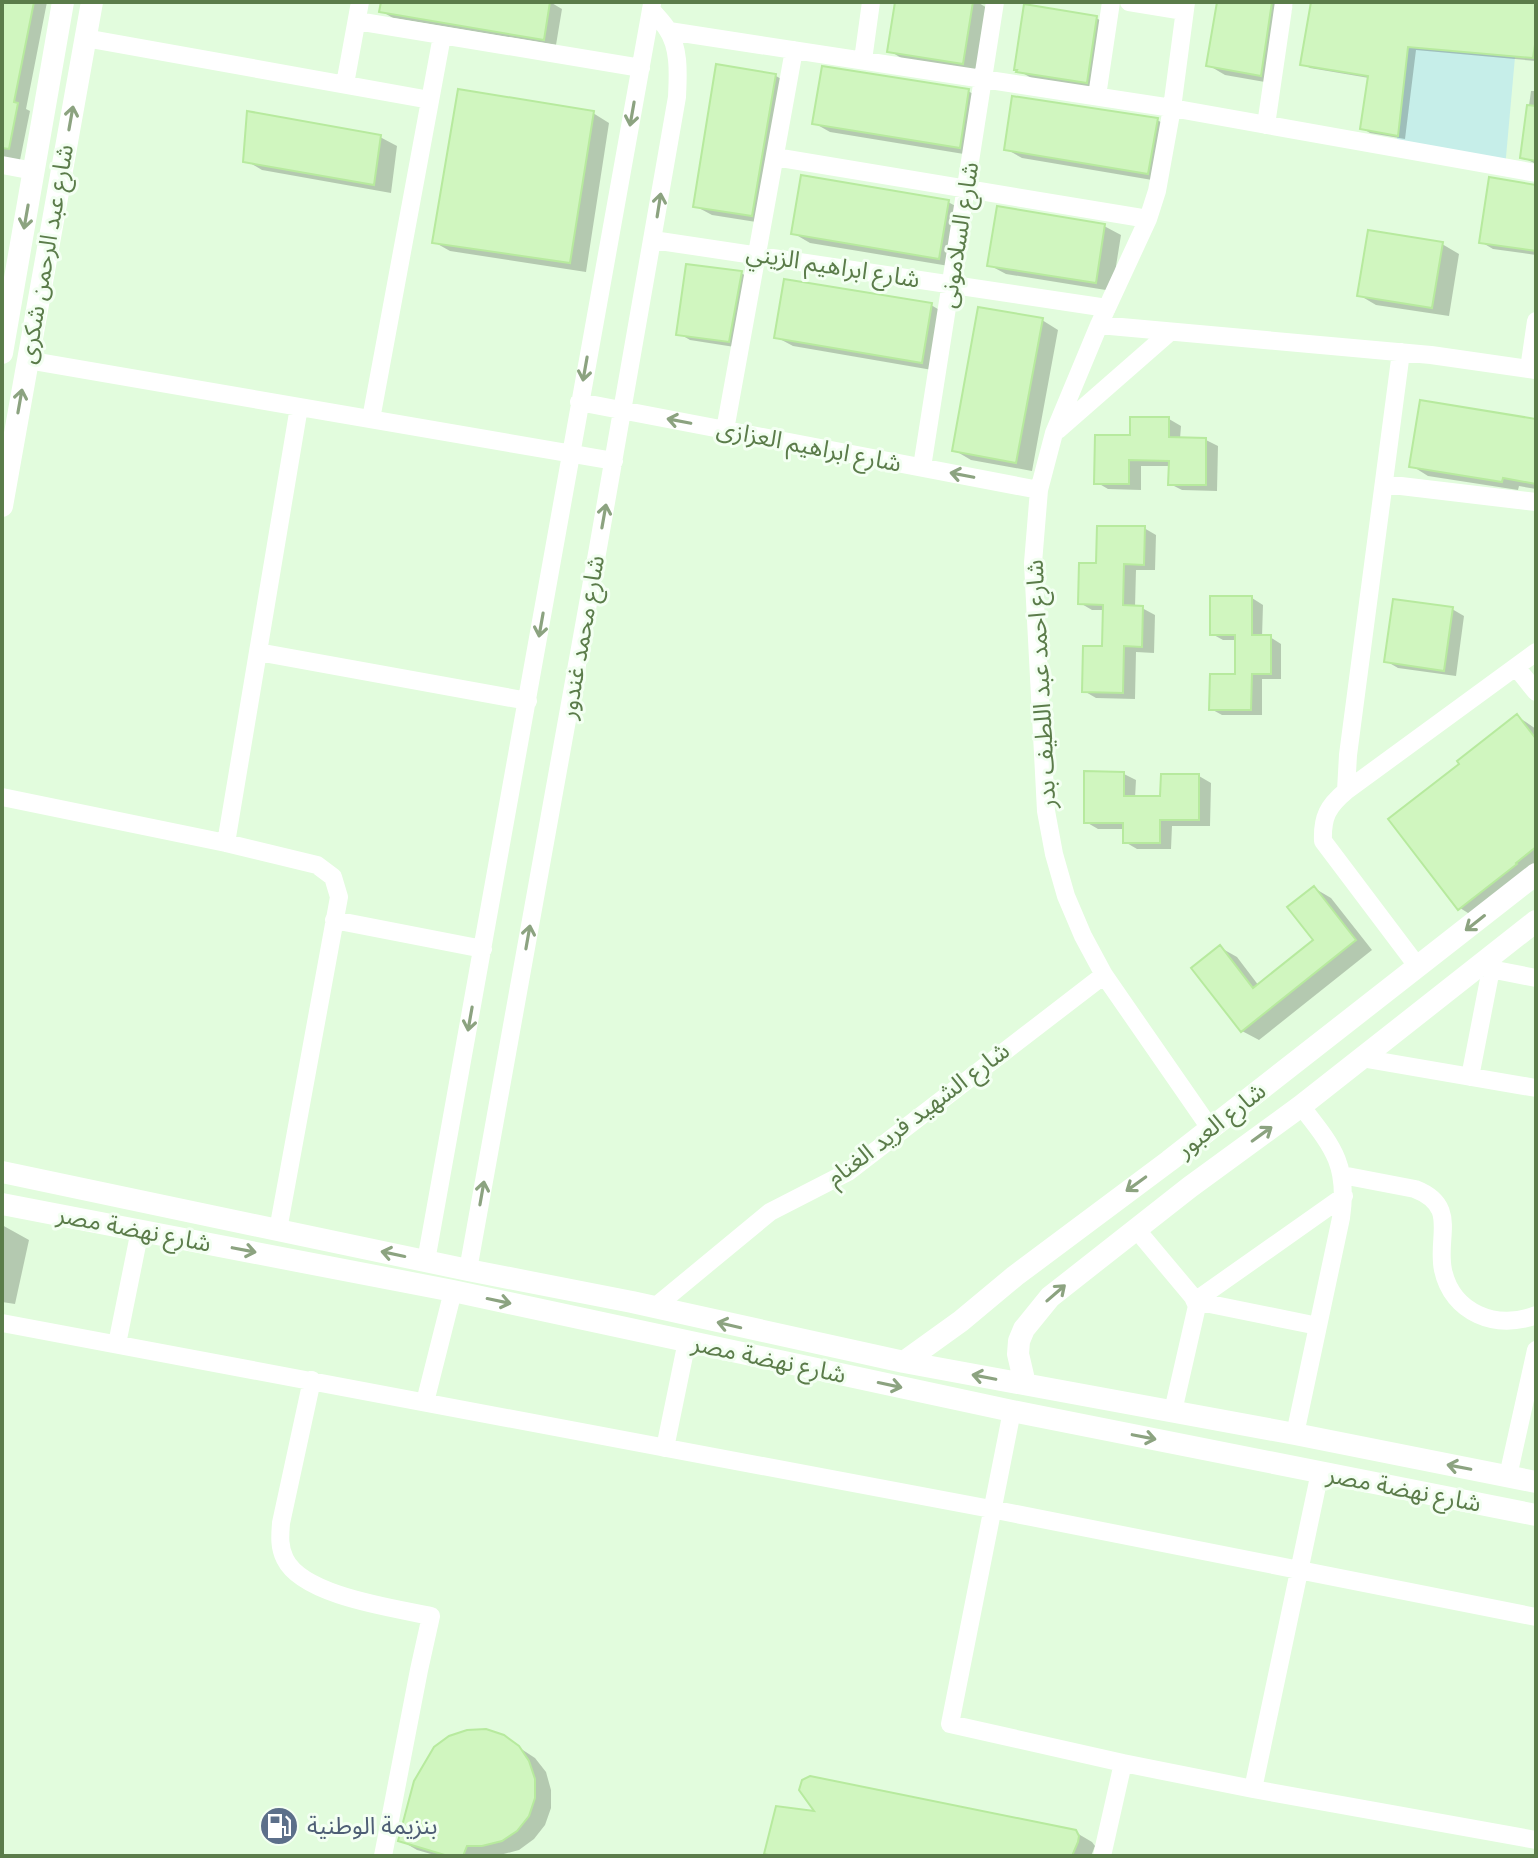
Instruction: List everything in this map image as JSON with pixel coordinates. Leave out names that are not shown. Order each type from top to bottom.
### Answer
[{"type":"street","name":"شارع عبد الرحمن شكرى","points":[[2,353],[63,2]]},
{"type":"street","name":"شارع عبد الرحمن شكرى","points":[[2,506],[92,2]]},
{"type":"street","points":[[345,84],[360,2]]},
{"type":"street","points":[[863,60],[871,2]]},
{"type":"street","name":"شارع السلامونى","points":[[922,467],[995,2]]},
{"type":"street","points":[[1097,96],[1111,2]]},
{"type":"street","points":[[1129,2],[1185,6]]},
{"type":"street","points":[[1266,125],[1284,2]]},
{"type":"street","name":"شارع محمد غندور","points":[[468,1270],[614,461],[678,86],[676,52],[669,31],[652,6]]},
{"type":"street","name":"شارع محمد غندور","points":[[426,1261],[652,6]]},
{"type":"street","name":"شارع احمد عبد اللطيف بدر","points":[[1185,6],[1172,108],[1157,191],[1148,219],[1054,433],[1039,490],[1033,563],[1046,811],[1066,896],[1104,975],[1210,1128]]},
{"type":"street","points":[[357,21],[641,68]]},
{"type":"street","points":[[669,31],[1172,108],[1536,173]]},
{"type":"street","points":[[371,419],[442,36]]},
{"type":"street","points":[[85,38],[430,100]]},
{"type":"street","points":[[725,430],[794,50]]},
{"type":"street","points":[[775,157],[1148,219]]},
{"type":"street","points":[[2,165],[34,171]]},
{"type":"street","name":"شارع ابراهيم الزيني","points":[[653,240],[951,284],[1170,332],[1401,352],[1532,369]]},
{"type":"street","points":[[1532,369],[1536,321]]},
{"type":"street","points":[[1054,433],[1170,332]]},
{"type":"street","points":[[1346,791],[1348,755],[1401,352]]},
{"type":"street","points":[[27,360],[614,461]]},
{"type":"street","name":"شارع ابراهيم العزازى","points":[[579,402],[1039,490]]},
{"type":"street","points":[[226,843],[299,407]]},
{"type":"street","points":[[1384,484],[1536,502]]},
{"type":"street","points":[[258,652],[528,701]]},
{"type":"street","points":[[1418,967],[1323,841],[1327,812],[1346,791],[1536,652]]},
{"type":"street","points":[[1516,667],[1536,692]]},
{"type":"street","points":[[2,797],[226,843],[317,865],[333,877],[339,897],[278,1230]]},
{"type":"street","name":"شارع العبور","points":[[904,1362],[1169,1161],[1536,874]]},
{"type":"street","points":[[334,920],[483,949]]},
{"type":"street","name":"شارع العبور","points":[[1025,1384],[1018,1354],[1019,1341],[1024,1329],[1050,1297],[1190,1187],[1485,968],[1536,921]]},
{"type":"street","points":[[1470,1077],[1485,968],[1536,978]]},
{"type":"street","name":"شارع الشهيد فريد الغنام","points":[[655,1307],[770,1212],[848,1172],[1104,975]]},
{"type":"street","points":[[1361,1058],[1536,1088]]},
{"type":"street","points":[[1295,1434],[1344,1196],[1341,1168],[1330,1145],[1301,1106]]},
{"type":"street","points":[[1169,1161],[1190,1187]]},
{"type":"street","name":"شارع نهضة مصر","points":[[2,1172],[655,1307],[904,1362],[1536,1482]]},
{"type":"street","points":[[1342,1175],[1415,1189],[1433,1200],[1442,1217],[1442,1266],[1446,1280],[1462,1304],[1474,1313],[1502,1322],[1536,1315]]},
{"type":"street","points":[[27,1209],[33,1178]]},
{"type":"street","points":[[1195,1301],[1344,1196]]},
{"type":"street","name":"شارع نهضة مصر","points":[[2,1204],[453,1291],[1012,1411],[1536,1515]]},
{"type":"street","points":[[1136,1229],[1195,1301],[1196,1315],[1173,1411]]},
{"type":"street","points":[[117,1344],[140,1230]]},
{"type":"street","points":[[425,1402],[453,1291]]},
{"type":"street","points":[[1195,1301],[1318,1326]]},
{"type":"street","points":[[2,1323],[991,1509],[1536,1617]]},
{"type":"street","points":[[665,1448],[687,1341]]},
{"type":"street","points":[[1508,1476],[1536,1350]]},
{"type":"street","points":[[312,1380],[281,1523],[280,1545],[286,1562],[302,1579],[324,1589],[349,1598],[431,1616],[383,1856]]},
{"type":"street","points":[[1012,1411],[950,1724],[1253,1789],[1536,1840]]},
{"type":"street","points":[[1253,1789],[1320,1472]]},
{"type":"street","points":[[1102,1856],[1123,1763]]},
{"type":"shaded area","points":[[2,2],[1536,2],[1536,1856],[2,1856]]},
{"type":"shaded area","points":[[1408,47],[1515,57],[1505,168],[1396,148]]},
{"type":"building","points":[[2,2],[34,2],[14,102],[18,103],[9,149],[2,148]]},
{"type":"building","points":[[381,2],[550,2],[544,40],[379,12]]},
{"type":"building","points":[[895,2],[973,2],[963,64],[887,52]]},
{"type":"building","points":[[1217,2],[1272,2],[1261,76],[1206,66]]},
{"type":"building","points":[[1311,2],[1536,2],[1533,58],[1408,47],[1398,136],[1360,129],[1368,76],[1300,65]]},
{"type":"building","points":[[1024,4],[1097,16],[1087,83],[1014,70]]},
{"type":"building","points":[[716,64],[776,74],[752,216],[693,207]]},
{"type":"building","points":[[822,66],[969,89],[960,148],[812,124]]},
{"type":"building","points":[[458,89],[594,111],[570,263],[432,243]]},
{"type":"building","points":[[1012,96],[1158,118],[1148,174],[1004,150]]},
{"type":"building","points":[[1527,105],[1536,106],[1536,161],[1520,158]]},
{"type":"building","points":[[247,111],[381,135],[374,185],[243,162]]},
{"type":"building","points":[[801,175],[949,200],[939,259],[791,234]]},
{"type":"building","points":[[1489,177],[1536,185],[1536,251],[1479,243]]},
{"type":"building","points":[[997,206],[1105,224],[1096,283],[987,266]]},
{"type":"building","points":[[1368,230],[1443,242],[1432,308],[1357,296]]},
{"type":"building","points":[[686,264],[742,271],[729,342],[676,335]]},
{"type":"building","points":[[784,279],[932,303],[922,363],[774,338]]},
{"type":"building","points":[[978,307],[1043,318],[1016,463],[952,451]]},
{"type":"building","points":[[1420,400],[1536,419],[1536,484],[1503,478],[1502,482],[1409,467]]},
{"type":"building","points":[[1130,417],[1169,417],[1169,437],[1206,438],[1206,485],[1168,485],[1169,461],[1129,460],[1129,484],[1094,484],[1095,435],[1130,435]]},
{"type":"building","points":[[1097,526],[1145,526],[1144,565],[1124,564],[1123,605],[1143,606],[1142,647],[1124,646],[1123,693],[1082,692],[1083,646],[1102,646],[1103,605],[1078,604],[1079,563],[1096,563]]},
{"type":"building","points":[[1210,596],[1252,596],[1252,635],[1271,635],[1271,674],[1252,674],[1251,710],[1209,710],[1210,674],[1235,674],[1235,635],[1210,635]]},
{"type":"building","points":[[1393,599],[1453,607],[1444,671],[1384,662]]},
{"type":"building","points":[[1517,714],[1536,739],[1536,847],[1458,910],[1388,819]]},
{"type":"building","points":[[1084,771],[1124,772],[1124,796],[1160,796],[1161,774],[1199,774],[1199,820],[1160,820],[1160,843],[1123,843],[1123,823],[1084,823]]},
{"type":"building","points":[[1314,886],[1356,940],[1241,1032],[1191,968],[1220,945],[1253,988],[1313,940],[1287,907]]},
{"type":"building","points":[[486,1729],[504,1735],[519,1746],[529,1761],[535,1779],[535,1798],[529,1816],[517,1831],[502,1841],[467,1846],[463,1856],[448,1856],[398,1841],[414,1781],[434,1747],[449,1736],[467,1730]]},
{"type":"building","points":[[810,1776],[1076,1830],[1078,1842],[1072,1856],[764,1854],[776,1806],[814,1811],[799,1790],[802,1780]]},
{"type":"place","name":"بنزيمة الوطنية","points":[[279,1826]]}]
